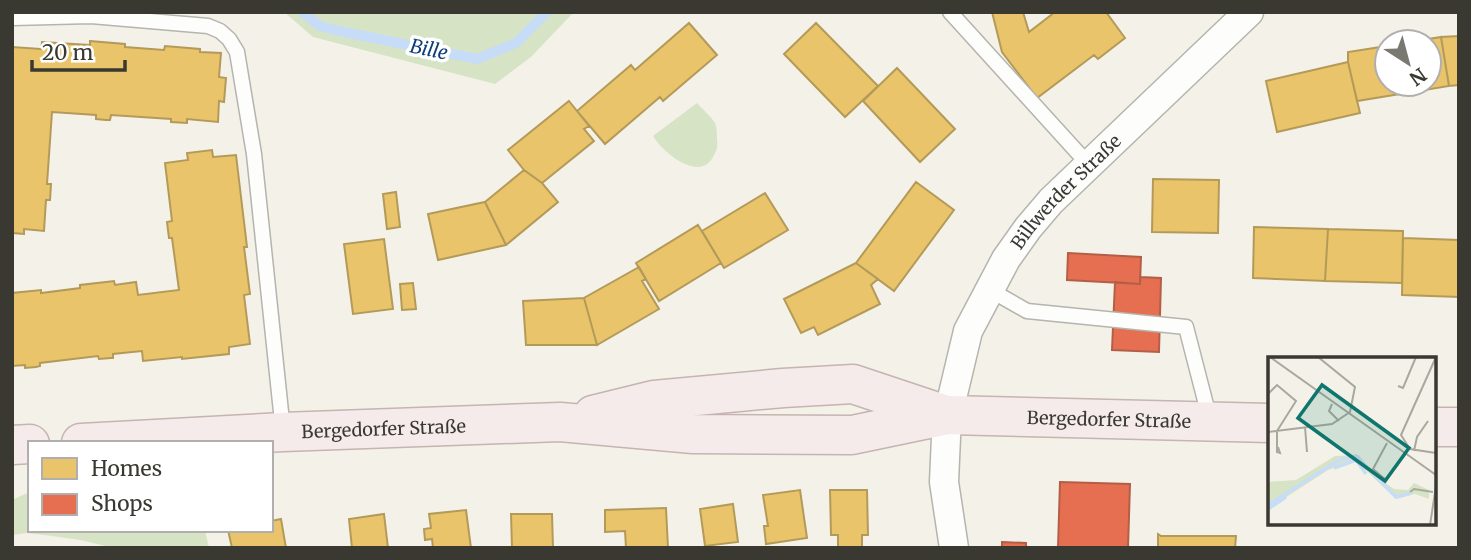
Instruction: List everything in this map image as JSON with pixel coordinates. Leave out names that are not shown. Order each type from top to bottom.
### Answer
[{"type":"main road","name":"Bergedorfer Straße","points":[[561,422],[654,400],[783,387],[853,384],[948,415]]},
{"type":"main road","name":"Bergedorfer Straße","points":[[118,441],[561,422],[693,434],[852,435],[948,415],[1268,423]]},
{"type":"main road","points":[[1436,427],[1459,427]]},
{"type":"street","name":"Billwerder Straße","points":[[954,548],[944,482],[948,415],[968,331],[1006,259],[1051,201],[1250,12]]},
{"type":"lane","points":[[950,12],[1089,164]]},
{"type":"lane","points":[[12,18],[91,16],[208,26],[229,39],[237,52],[254,154],[283,432]]},
{"type":"lane","points":[[990,290],[1027,311],[1186,327],[1211,422]]},
{"type":"green space","points":[[284,12],[574,12],[531,57],[495,84],[313,37]]},
{"type":"green space","points":[[697,103],[715,123],[717,134],[715,153],[708,163],[700,167],[682,163],[653,136]]},
{"type":"green space","points":[[28,494],[28,532],[205,532],[209,548],[114,548],[52,536],[26,533],[12,535],[12,500]]},
{"type":"building: Homes","points":[[992,12],[1023,12],[1029,32],[1055,12],[1106,12],[1125,38],[1098,59],[1094,55],[1037,98],[1002,52]]},
{"type":"building: Homes","points":[[689,23],[717,55],[663,101],[660,97],[605,144],[577,111],[631,65],[635,70]]},
{"type":"building: Homes","points":[[816,23],[878,86],[845,117],[784,54]]},
{"type":"building: Homes","points":[[1459,36],[1459,85],[1449,86],[1443,37]]},
{"type":"building: Homes","points":[[90,41],[125,44],[125,47],[164,50],[165,46],[221,53],[219,77],[226,78],[224,102],[219,101],[218,122],[187,119],[187,123],[171,122],[171,119],[111,115],[110,120],[106,120],[96,119],[96,115],[52,112],[47,184],[51,184],[50,200],[46,200],[44,231],[24,229],[24,234],[12,233],[12,47],[41,49],[42,42],[90,45]]},
{"type":"building: Homes","points":[[1373,48],[1373,98],[1375,98],[1357,101],[1348,52]]},
{"type":"building: Homes","points":[[1443,49],[1449,86],[1443,87]]},
{"type":"building: Homes","points":[[1348,62],[1360,113],[1277,132],[1266,81]]},
{"type":"building: Homes","points":[[897,68],[955,129],[920,162],[863,101]]},
{"type":"building: Homes","points":[[569,101],[589,126],[584,129],[594,141],[542,183],[524,170],[508,150]]},
{"type":"building: Homes","points":[[212,150],[213,157],[236,155],[247,247],[244,247],[250,294],[244,295],[250,344],[229,347],[229,354],[182,359],[143,361],[142,351],[113,354],[113,358],[99,359],[98,356],[40,363],[40,366],[36,367],[12,366],[12,293],[41,290],[41,293],[114,281],[115,285],[136,282],[138,295],[179,290],[172,238],[169,238],[167,222],[172,221],[165,163],[188,160],[187,153]]},
{"type":"building: Homes","points":[[524,170],[542,183],[558,202],[506,245],[485,202]]},
{"type":"building: Homes","points":[[1153,179],[1219,180],[1218,233],[1152,232]]},
{"type":"building: Homes","points":[[916,182],[954,210],[894,291],[856,263]]},
{"type":"building: Homes","points":[[396,192],[400,227],[387,229],[383,194]]},
{"type":"building: Homes","points":[[765,193],[788,230],[724,268],[702,231]]},
{"type":"building: Homes","points":[[485,202],[506,245],[438,260],[428,214]]},
{"type":"building: Homes","points":[[698,225],[721,263],[659,301],[636,263]]},
{"type":"building: Homes","points":[[1254,227],[1328,229],[1325,281],[1253,278]]},
{"type":"building: Homes","points":[[1328,229],[1403,231],[1402,283],[1325,281]]},
{"type":"building: Homes","points":[[1403,238],[1459,240],[1459,297],[1402,295]]},
{"type":"building: Homes","points":[[384,239],[393,309],[353,314],[344,244]]},
{"type":"building: Homes","points":[[856,263],[878,279],[871,285],[880,304],[818,335],[814,327],[801,333],[784,299]]},
{"type":"building: Homes","points":[[639,267],[646,279],[642,281],[659,309],[597,345],[584,298]]},
{"type":"building: Homes","points":[[413,283],[416,309],[402,310],[400,284]]},
{"type":"building: Homes","points":[[584,298],[597,345],[526,345],[523,301]]},
{"type":"building: Homes","points":[[800,490],[807,538],[766,544],[764,526],[768,526],[763,495]]},
{"type":"building: Homes","points":[[830,490],[867,490],[868,535],[862,535],[862,548],[838,548],[838,535],[831,535]]},
{"type":"building: Homes","points":[[733,504],[738,542],[705,546],[700,509]]},
{"type":"building: Homes","points":[[666,508],[668,548],[626,548],[625,531],[605,532],[605,510]]},
{"type":"building: Homes","points":[[466,510],[471,548],[433,548],[432,539],[425,540],[424,529],[431,528],[429,514]]},
{"type":"building: Homes","points":[[384,514],[388,548],[352,548],[349,519]]},
{"type":"building: Homes","points":[[511,514],[552,514],[553,548],[512,548]]},
{"type":"building: Homes","points":[[281,519],[286,548],[232,548],[228,532],[273,532],[273,521]]},
{"type":"building: Homes","points":[[1158,534],[1236,536],[1235,548],[1158,548]]},
{"type":"building: Shops","points":[[1068,253],[1141,257],[1140,284],[1067,280]]},
{"type":"building: Shops","points":[[1140,277],[1161,278],[1159,352],[1112,350],[1115,282],[1140,284]]},
{"type":"building: Shops","points":[[1060,482],[1130,484],[1128,548],[1058,548]]},
{"type":"building: Shops","points":[[1002,542],[1026,543],[1026,548],[1002,548]]},
{"type":"waterway","name":"Bille","points":[[302,12],[320,26],[477,59],[516,43],[547,12]]}]
